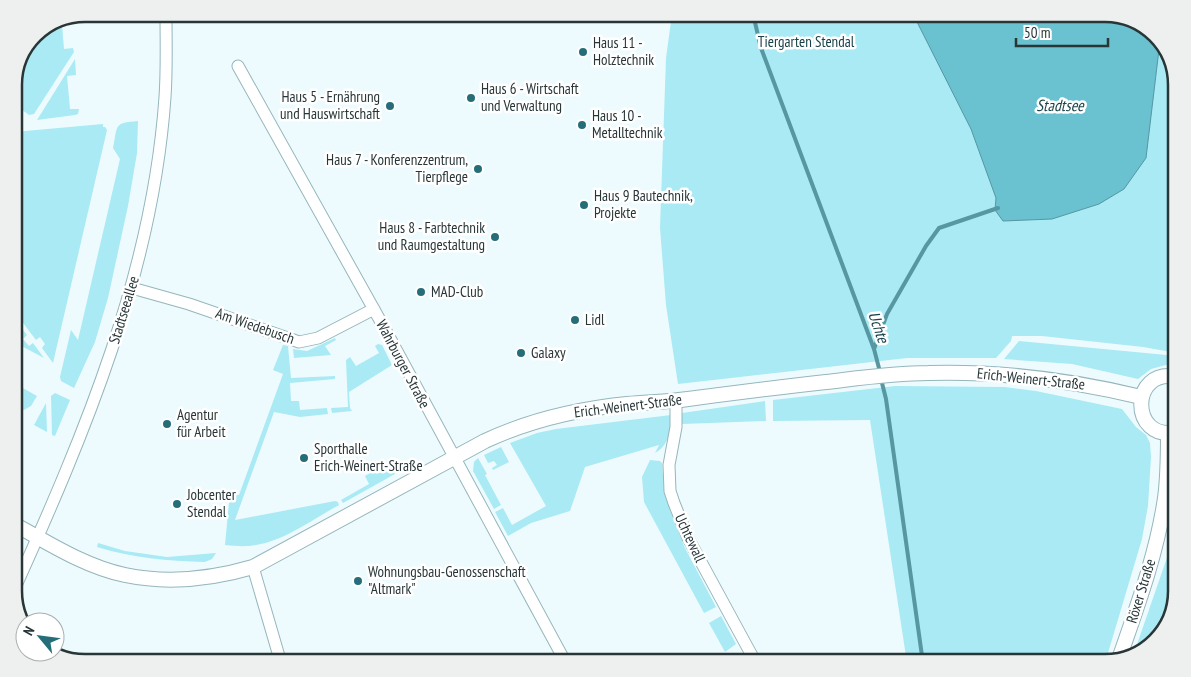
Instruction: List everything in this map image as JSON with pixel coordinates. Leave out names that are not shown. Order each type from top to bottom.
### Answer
[{"type":"street","name":"Stadtseeallee","points":[[23,570],[106,369],[132,288],[152,193],[162,129],[166,78],[166,22]]},
{"type":"street","name":"Wahrburger Straße","points":[[238,66],[374,309],[561,654]]},
{"type":"street","name":"Am Wiedebusch","points":[[132,288],[189,304],[299,342],[318,338],[374,309]]},
{"type":"street","name":"Erich-Weinert-Straße","points":[[23,529],[74,556],[124,575],[143,578],[189,579],[219,576],[253,567],[454,457],[504,432],[545,419],[600,407],[676,401],[867,377],[960,372],[1024,376],[1085,384],[1141,397]]},
{"type":"street","points":[[1168,376],[1154,380],[1146,387],[1141,397],[1140,408],[1146,422],[1154,429],[1168,431]]},
{"type":"street","name":"Uchtewall","points":[[676,401],[676,427],[669,464],[670,485],[674,503],[688,538],[751,654]]},
{"type":"street","name":"Röxer Straße","points":[[1122,652],[1158,536],[1168,475]]},
{"type":"street","points":[[253,567],[278,654]]},
{"type":"green space","name":"Tiergarten Stendal","points":[[671,22],[1105,22],[1122,25],[1137,31],[1150,41],[1158,51],[1165,65],[1168,82],[1168,351],[1042,336],[1012,336],[1011,341],[996,358],[907,358],[678,384],[666,305],[660,228],[666,58]]},
{"type":"green space","points":[[62,27],[64,49],[73,48],[74,52],[34,114],[29,115],[23,111],[23,82],[29,58],[44,38]]},
{"type":"green space","points":[[75,59],[76,75],[67,76],[70,109],[79,109],[78,114],[37,120]]},
{"type":"green space","points":[[138,121],[137,153],[128,206],[108,298],[95,342],[74,388],[61,381],[60,377],[71,330],[78,340],[120,159],[113,148],[117,130],[120,124]]},
{"type":"green space","points":[[103,124],[103,127],[107,130],[53,363],[42,348],[45,344],[40,337],[36,340],[23,323],[23,131]]},
{"type":"green space","points":[[23,330],[27,335],[23,339]]},
{"type":"green space","points":[[335,338],[336,340],[325,346],[331,355],[294,358],[293,349],[307,351]]},
{"type":"green space","points":[[23,339],[29,346],[33,343],[44,358],[23,347]]},
{"type":"green space","points":[[1019,341],[1168,355],[1168,364],[1151,369],[1138,379],[1072,364],[1004,359]]},
{"type":"green space","points":[[378,344],[382,345],[392,365],[349,392],[350,408],[352,411],[332,413],[331,408],[348,407],[346,360],[350,357],[356,366],[379,353],[375,346]]},
{"type":"green space","points":[[283,345],[288,346],[291,378],[335,376],[335,379],[290,383],[291,401],[299,401],[300,410],[327,408],[328,414],[300,417],[274,412],[235,520],[335,501],[339,505],[299,528],[267,543],[252,546],[225,545],[230,492],[239,495],[283,374],[273,370]]},
{"type":"green space","points":[[895,386],[1005,387],[1036,391],[1122,409],[1136,427],[1146,435],[1150,443],[1151,457],[1148,506],[1142,539],[1108,654],[906,654],[870,420],[773,421],[773,400]]},
{"type":"green space","points":[[23,388],[37,396],[31,406],[24,410]]},
{"type":"green space","points":[[55,393],[70,400],[55,436],[52,435],[51,396]]},
{"type":"green space","points":[[765,401],[766,421],[682,424],[682,413]]},
{"type":"green space","points":[[46,403],[47,432],[34,425]]},
{"type":"green space","points":[[671,415],[668,437],[660,450],[655,453],[659,445],[585,467],[570,511],[531,523],[508,536],[495,512],[503,508],[512,525],[546,506],[510,443],[537,433],[556,429]]},
{"type":"green space","points":[[501,447],[509,462],[493,470],[492,468],[497,465],[494,461],[488,463],[484,455]]},
{"type":"green space","points":[[478,458],[501,505],[494,509],[473,471],[474,462]]},
{"type":"green space","points":[[650,460],[662,463],[664,489],[671,513],[684,546],[716,607],[704,613],[644,502],[642,477]]},
{"type":"green space","points":[[389,462],[395,474],[343,503],[341,500],[369,484],[365,476]]},
{"type":"green space","points":[[98,543],[125,551],[167,557],[216,553],[212,559],[205,562],[164,560],[110,551],[97,547]]},
{"type":"green space","points":[[1168,555],[1168,600],[1164,615],[1150,636],[1136,646]]},
{"type":"green space","points":[[721,616],[736,644],[725,652],[709,623]]},
{"type":"water","name":"Stadtsee","points":[[917,22],[1114,23],[1137,31],[1150,41],[1159,52],[1146,158],[1124,189],[1099,204],[1052,219],[1003,221],[995,210],[996,198],[971,129]]},
{"type":"waterway","name":"Uchte","points":[[755,22],[761,48],[874,349],[880,372]]},
{"type":"waterway","points":[[874,349],[887,314],[926,246],[939,228],[998,208]]},
{"type":"waterway","name":"Uchte","points":[[881,379],[886,399],[922,654]]},
{"type":"place","name":"Haus 11 - Holztechnik","points":[[583,52]]},
{"type":"place","name":"Haus 6 - Wirtschaft und Verwaltung","points":[[471,98]]},
{"type":"place","name":"Haus 5 - Ernährung und Hauswirtschaft","points":[[390,106]]},
{"type":"place","name":"Haus 10 - Metalltechnik","points":[[582,125]]},
{"type":"place","name":"Haus 7 - Konferenzzentrum, Tierpflege","points":[[478,169]]},
{"type":"place","name":"Haus 9 Bautechnik, Projekte","points":[[584,205]]},
{"type":"place","name":"Haus 8 - Farbtechnik und Raumgestaltung","points":[[495,237]]},
{"type":"place","name":"MAD-Club","points":[[421,292]]},
{"type":"place","name":"Lidl","points":[[575,320]]},
{"type":"place","name":"Galaxy","points":[[521,353]]},
{"type":"place","name":"Agentur für Arbeit","points":[[167,424]]},
{"type":"place","name":"Sporthalle Erich-Weinert-Straße","points":[[304,458]]},
{"type":"place","name":"Jobcenter Stendal","points":[[177,504]]},
{"type":"place","name":"Wohnungsbau-Genossenschaft \"Altmark\"","points":[[358,581]]}]
